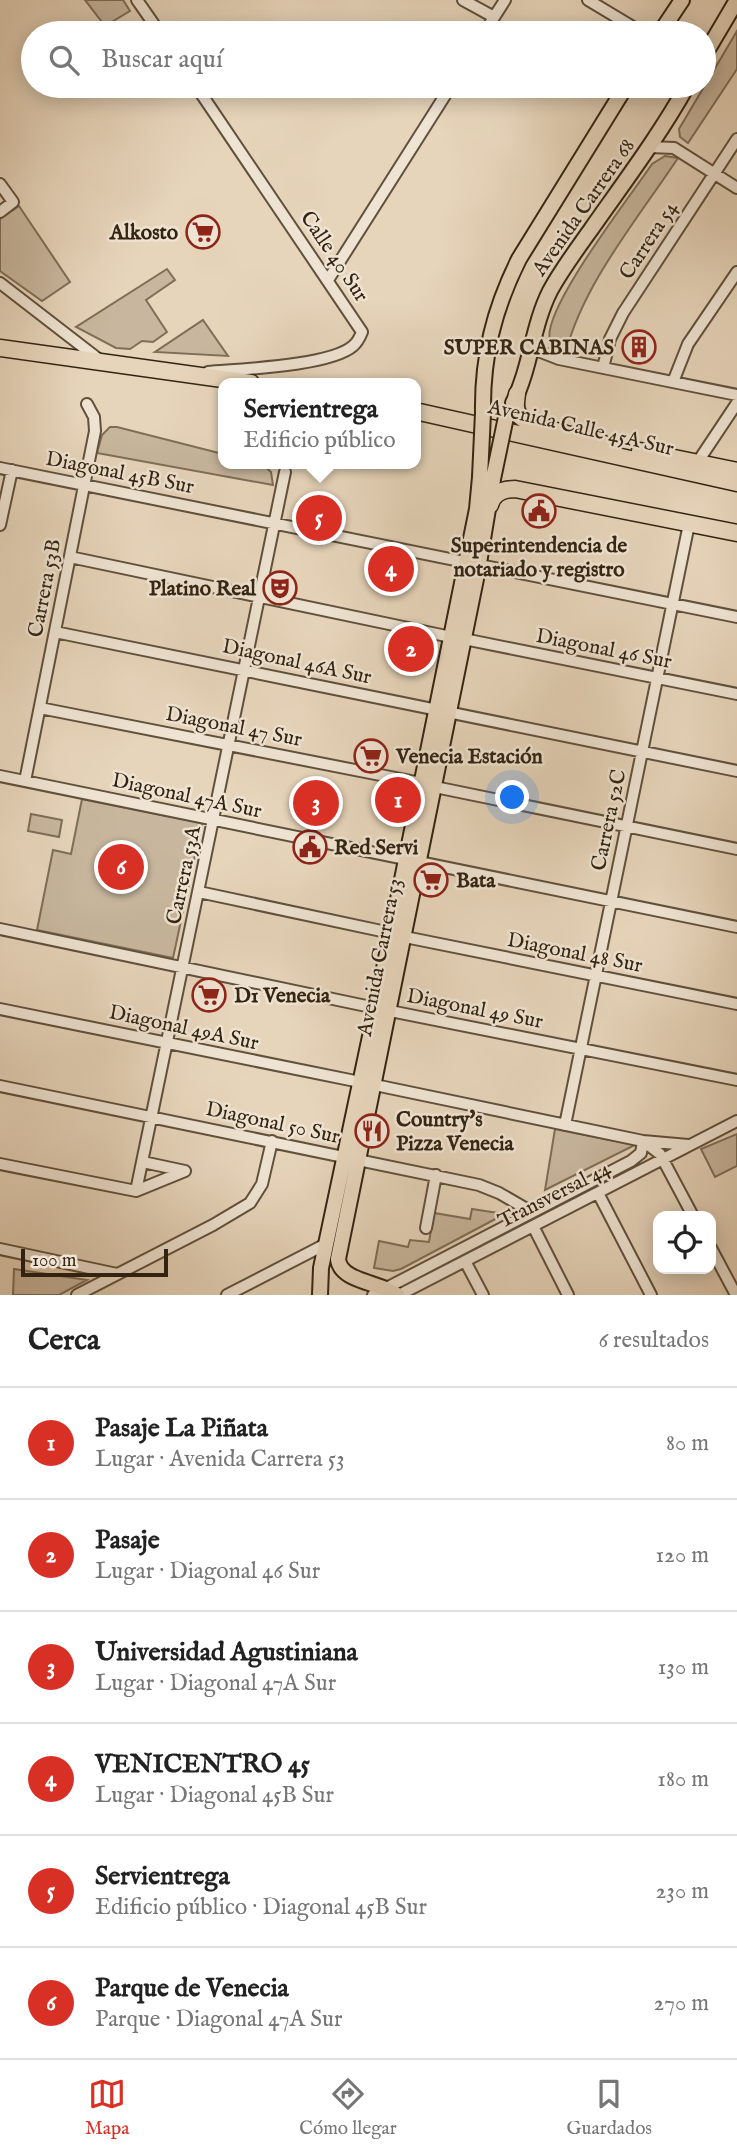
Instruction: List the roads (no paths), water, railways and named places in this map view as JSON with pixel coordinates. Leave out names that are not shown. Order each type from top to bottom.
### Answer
[{"type":"highway","points":[[0,348],[218,378]]},
{"type":"highway","points":[[517,394],[518,414],[528,421],[603,443],[737,471]]},
{"type":"highway","name":"Avenida Calle 45A Sur","points":[[421,412],[737,483]]},
{"type":"highway","points":[[490,505],[491,499],[500,491],[515,489],[737,533]]},
{"type":"main road","points":[[668,21],[682,0]]},
{"type":"main road","points":[[716,34],[737,0]]},
{"type":"main road","name":"Avenida Carrera 68","points":[[486,478],[482,387],[496,313],[519,259],[619,98]]},
{"type":"main road","name":"Avenida Carrera 68","points":[[486,478],[506,417],[527,369],[544,305],[559,276],[650,147],[680,98]]},
{"type":"main road","name":"Avenida Carrera 53","points":[[389,1293],[345,1273],[338,1263],[352,1158],[472,563],[490,505],[486,478]]},
{"type":"main road","name":"Avenida Carrera 53","points":[[472,563],[477,509],[486,478]]},
{"type":"main road","name":"Avenida Carrera 53","points":[[320,1295],[321,1268],[326,1244],[352,1158]]},
{"type":"main road","points":[[314,1295],[321,1268]]},
{"type":"street","points":[[137,0],[152,21]]},
{"type":"street","points":[[463,0],[494,18]]},
{"type":"street","points":[[492,21],[505,0]]},
{"type":"street","points":[[588,0],[623,21]]},
{"type":"street","name":"Calle 40 Sur","points":[[191,374],[337,355],[359,339],[361,328],[204,98]]},
{"type":"street","points":[[328,279],[443,98]]},
{"type":"street","name":"Carrera 54","points":[[603,368],[610,339],[623,313],[737,139]]},
{"type":"street","points":[[650,147],[674,148],[737,188]]},
{"type":"street","points":[[0,184],[13,202],[0,212]]},
{"type":"street","points":[[673,382],[688,344],[737,272]]},
{"type":"street","points":[[0,284],[103,362]]},
{"type":"street","points":[[533,342],[541,352],[551,356],[737,395]]},
{"type":"street","points":[[697,464],[737,403]]},
{"type":"street","name":"Carrera 53B","points":[[25,781],[96,426],[88,404]]},
{"type":"street","points":[[0,525],[6,469]]},
{"type":"street","name":"Diagonal 45B Sur","points":[[6,469],[737,617]]},
{"type":"street","name":"Carrera 53A","points":[[136,1191],[285,472]]},
{"type":"street","name":"Carrera 52C","points":[[565,1125],[689,524]]},
{"type":"street","name":"Diagonal 46 Sur","points":[[70,557],[737,694]]},
{"type":"street","name":"Diagonal 46A Sur","points":[[55,632],[737,771]]},
{"type":"street","name":"Diagonal 47 Sur","points":[[40,708],[737,849]]},
{"type":"street","name":"Diagonal 47A Sur","points":[[0,776],[737,927]]},
{"type":"street","name":"Diagonal 48 Sur","points":[[199,892],[737,1004]]},
{"type":"street","name":"Diagonal 49 Sur","points":[[0,929],[383,1010],[737,1080]]},
{"type":"street","name":"Diagonal 49A Sur","points":[[0,1009],[643,1141],[690,1146]]},
{"type":"street","name":"Diagonal 50 Sur","points":[[0,1086],[436,1175],[490,1189],[532,1212]]},
{"type":"street","name":"Transversal 44","points":[[389,1293],[465,1261],[737,1121]]},
{"type":"street","points":[[77,1295],[250,1203],[262,1185],[272,1141]]},
{"type":"street","points":[[643,1141],[663,1159],[690,1211]]},
{"type":"street","name":"Transversal 44","points":[[389,1293],[532,1212],[631,1161],[641,1153],[643,1141]]},
{"type":"street","points":[[0,1164],[136,1191],[185,1171],[143,1162]]},
{"type":"street","points":[[426,1228],[436,1175]]},
{"type":"street","points":[[598,1193],[651,1295]]},
{"type":"street","points":[[533,1226],[568,1295]]},
{"type":"street","points":[[227,1295],[326,1244]]},
{"type":"street","points":[[0,1249],[117,1274]]},
{"type":"street","points":[[716,1257],[736,1295]]},
{"type":"street","points":[[465,1261],[483,1295]]},
{"type":"place","name":"Alkosto","points":[[203,232]]},
{"type":"place","name":"SUPER CABINAS","points":[[639,347]]},
{"type":"place","name":"Superintendencia de notariado y registro","points":[[539,511]]},
{"type":"place","name":"Servientrega","points":[[319,518]]},
{"type":"place","name":"VENICENTRO 45","points":[[391,569]]},
{"type":"place","name":"Platino Real","points":[[280,588]]},
{"type":"place","name":"Pasaje","points":[[411,649]]},
{"type":"place","name":"Venecia Estación","points":[[371,756]]},
{"type":"place","name":"Pasaje La Piñata","points":[[398,800]]},
{"type":"place","name":"Universidad Agustiniana","points":[[316,803]]},
{"type":"place","name":"Red Servi","points":[[310,847]]},
{"type":"place","name":"Parque de Venecia","points":[[121,867]]},
{"type":"place","name":"Bata","points":[[431,880]]},
{"type":"place","name":"D1 Venecia","points":[[209,995]]},
{"type":"place","name":"Country's Pizza Venecia","points":[[372,1131]]}]
